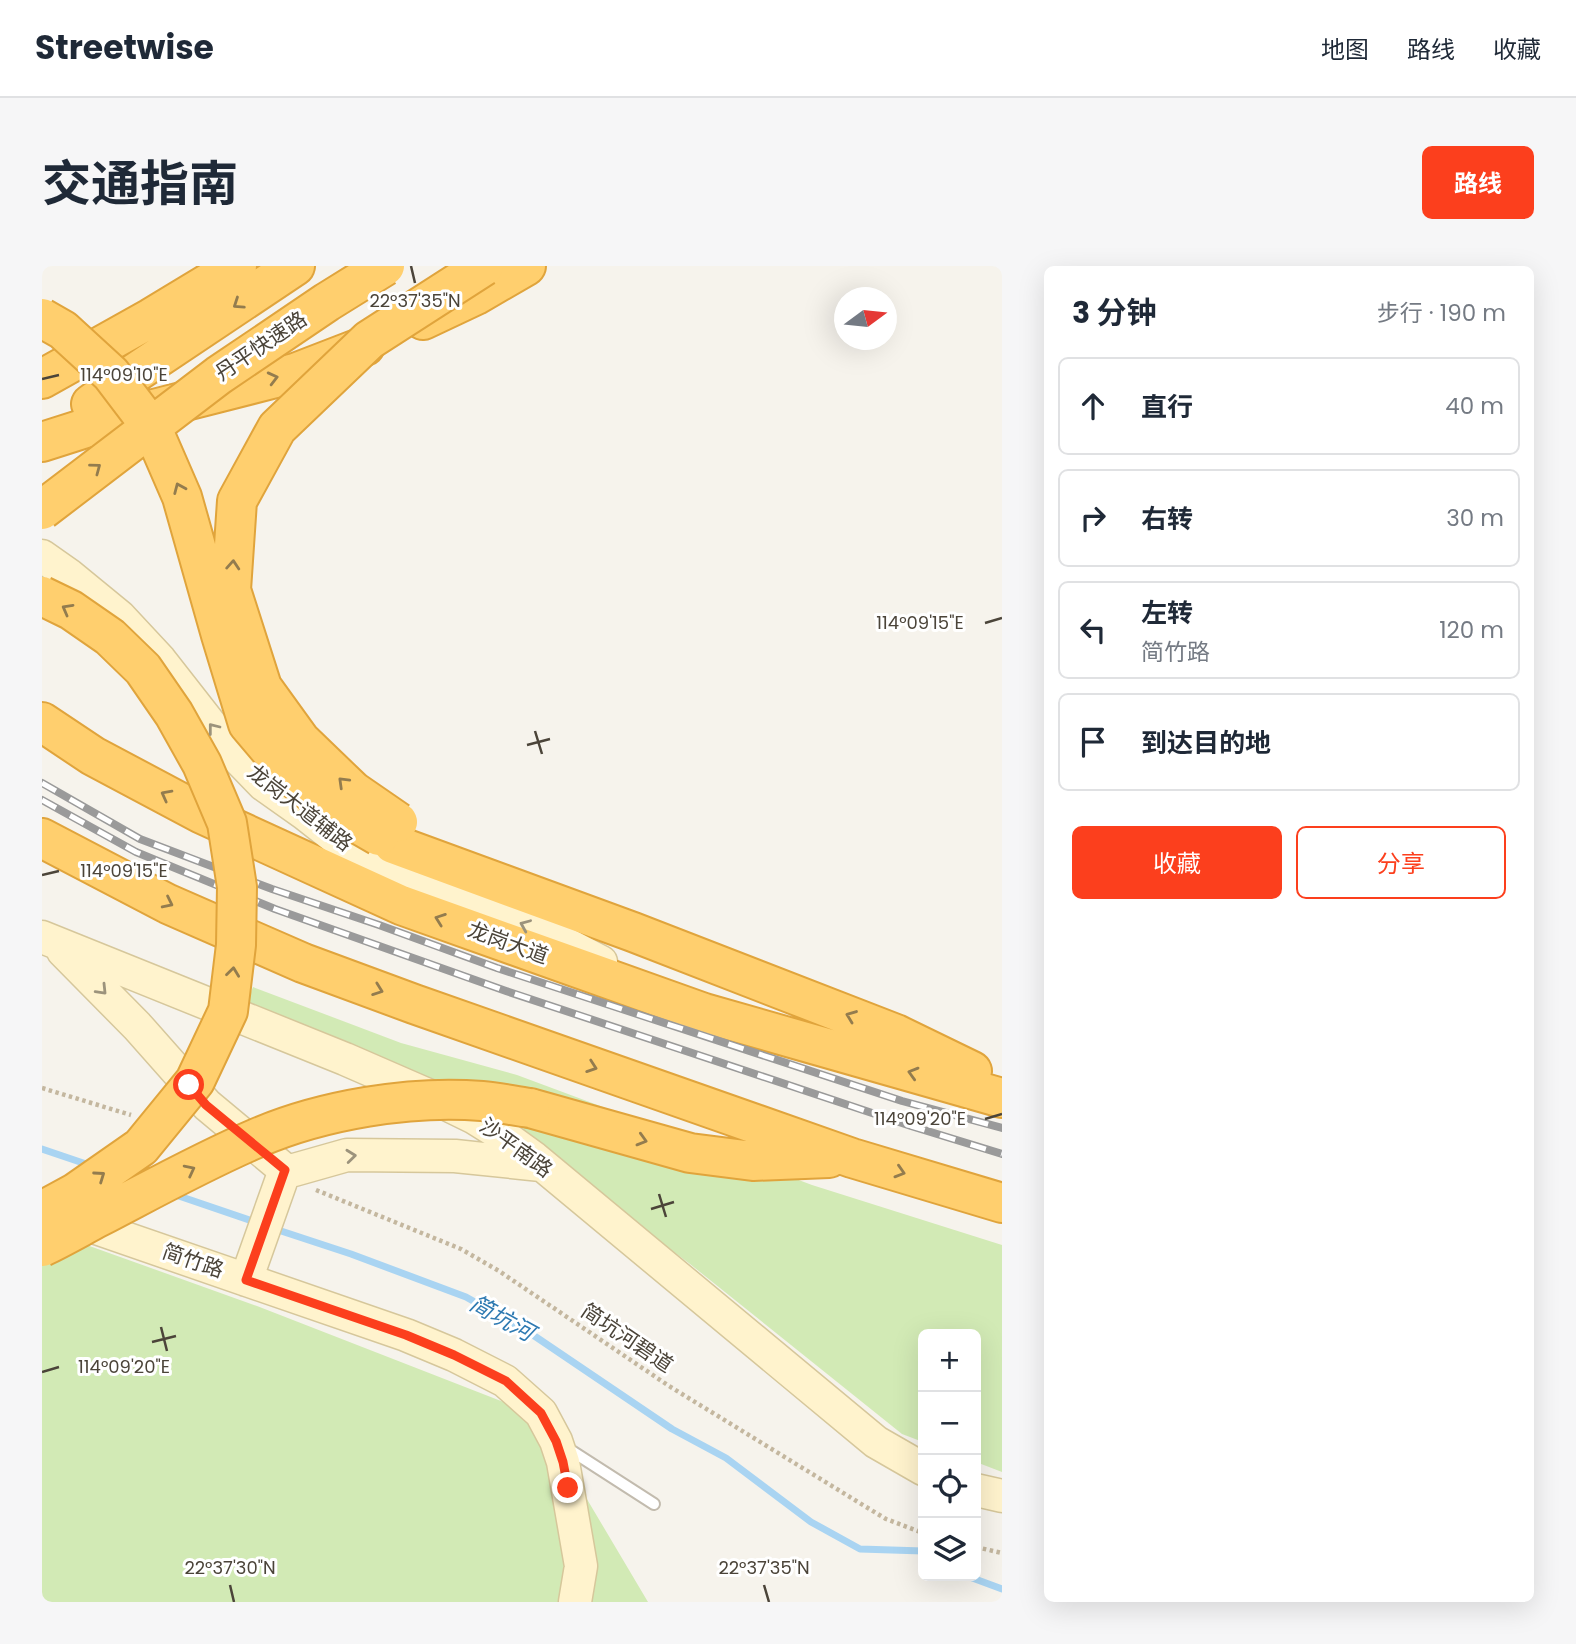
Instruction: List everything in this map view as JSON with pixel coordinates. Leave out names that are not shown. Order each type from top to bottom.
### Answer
[{"type":"highway","points":[[42,379],[237,266]]},
{"type":"highway","points":[[42,441],[123,382],[295,266]]},
{"type":"highway","name":"丹平快速路","points":[[42,510],[219,375],[385,266]]},
{"type":"highway","points":[[395,833],[302,741],[262,687],[231,590],[237,500],[277,428],[359,349],[484,266]]},
{"type":"highway","points":[[42,441],[111,420],[296,373],[399,332],[476,295],[526,266]]},
{"type":"highway","points":[[42,317],[63,330],[111,374],[152,428],[182,497],[248,724],[294,778],[334,810],[633,932],[896,1034],[1002,1086]]},
{"type":"highway","points":[[42,596],[71,610],[110,637],[143,669],[174,713],[202,764],[228,822],[237,898],[236,945],[228,1011],[195,1082],[141,1147],[75,1194],[42,1210]]},
{"type":"highway","name":"龙岗大道","points":[[42,722],[93,756],[202,814],[401,905],[696,1010],[1002,1098]]},
{"type":"highway","points":[[42,838],[168,904],[303,963],[852,1158],[1002,1203]]},
{"type":"highway","points":[[42,1247],[258,1137],[322,1116],[371,1106],[429,1101],[482,1101],[530,1108],[691,1153],[753,1161],[852,1158]]},
{"type":"main road","name":"龙岗大道辅路","points":[[42,556],[119,617],[160,660],[232,752],[264,785],[352,851],[553,937],[696,1010]]},
{"type":"main road","name":"沙平南路","points":[[48,939],[345,1059],[473,1117],[505,1137],[542,1166],[876,1442],[918,1466]]},
{"type":"main road","points":[[48,939],[137,1026],[206,1105],[291,1178]]},
{"type":"main road","points":[[250,1270],[294,1170],[346,1155],[455,1156],[542,1166]]},
{"type":"main road","name":"简竹路","points":[[42,1210],[250,1270],[454,1355],[506,1381],[541,1413],[556,1441],[563,1462],[581,1566],[575,1602]]},
{"type":"main road","points":[[981,1491],[1002,1496]]},
{"type":"lane","points":[[556,1441],[654,1504]]},
{"type":"path","name":"简坑河碧道","points":[[291,1178],[461,1249],[499,1271],[669,1386],[886,1519],[918,1531]]},
{"type":"path","points":[[981,1548],[1002,1553]]},
{"type":"green space","points":[[253,987],[401,1043],[517,1075],[812,1185],[1002,1245],[1002,1472],[981,1464],[981,1329],[918,1329],[918,1440],[902,1434],[690,1264],[591,1190],[245,1007]]},
{"type":"green space","points":[[42,1229],[257,1306],[537,1415],[648,1602],[42,1602]]},
{"type":"waterway","name":"简坑河","points":[[42,1149],[92,1166]]},
{"type":"waterway","name":"简坑河","points":[[173,1194],[258,1223]]},
{"type":"waterway","name":"简坑河","points":[[272,1228],[466,1297],[533,1335],[672,1429],[726,1458],[811,1522],[860,1549],[918,1551]]},
{"type":"waterway","name":"简坑河","points":[[980,1581],[1002,1589]]},
{"type":"railway","points":[[42,783],[140,839],[272,889],[497,968],[902,1101],[1002,1128]]},
{"type":"railway","points":[[42,800],[136,852],[275,909],[506,991],[1002,1154]]},
{"type":"route","points":[[189,1085],[206,1105],[285,1170],[246,1280],[406,1335],[506,1381],[541,1413],[556,1441],[568,1488]]}]
